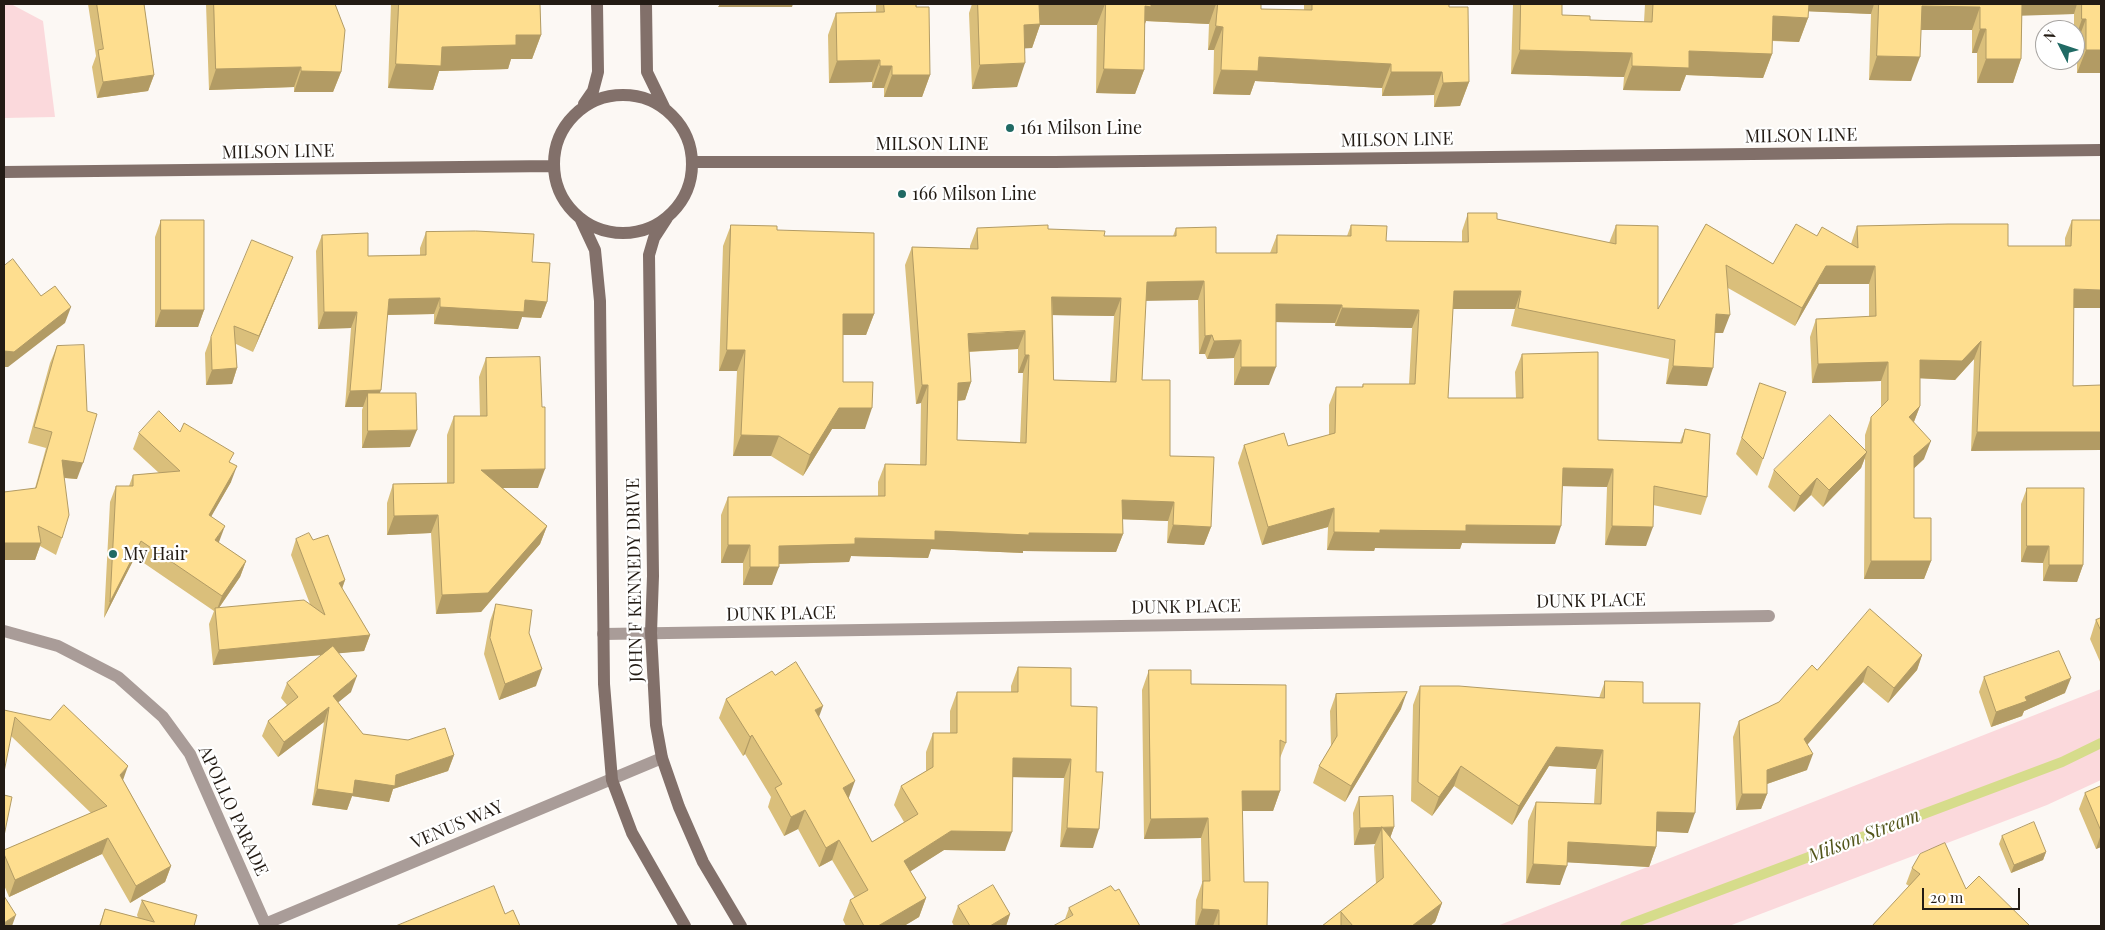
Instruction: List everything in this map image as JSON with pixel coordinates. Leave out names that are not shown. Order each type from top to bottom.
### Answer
[{"type":"main road","points":[[579,110],[598,98],[614,95],[631,95],[649,99],[665,109],[679,124],[688,142],[692,162],[690,183],[681,202],[666,218],[649,229],[632,233],[598,230],[581,220],[566,205],[557,187],[554,166],[556,145],[565,126],[593,91],[598,72],[597,4]]},
{"type":"main road","points":[[646,4],[647,72],[665,109]]},
{"type":"main road","name":"MILSON LINE","points":[[692,162],[1055,162],[2101,150]]},
{"type":"main road","name":"MILSON LINE","points":[[4,172],[554,166]]},
{"type":"main road","name":"JOHN F KENNEDY DRIVE","points":[[666,218],[654,238],[649,255],[653,576],[651,633],[656,725],[662,758],[679,807],[703,862],[741,926]]},
{"type":"main road","name":"JOHN F KENNEDY DRIVE","points":[[581,220],[595,250],[600,301],[604,684],[612,780],[632,833],[685,926]]},
{"type":"street","name":"DUNK PLACE","points":[[603,634],[1769,616]]},
{"type":"street","name":"APOLLO PARADE","points":[[4,631],[58,646],[118,677],[162,717],[190,754],[266,925]]},
{"type":"street","name":"VENUS WAY","points":[[266,925],[662,758]]},
{"type":"shaded area","points":[[4,4],[11,4],[43,21],[55,117],[4,118]]},
{"type":"shaded area","points":[[2101,689],[2101,780],[2047,805],[1729,926],[1497,926]]},
{"type":"building","points":[[97,4],[144,4],[154,75],[103,82],[98,50],[103,49]]},
{"type":"building","points":[[214,4],[335,4],[345,30],[341,72],[301,71],[301,67],[216,69]]},
{"type":"building","points":[[399,4],[540,4],[541,35],[516,35],[516,45],[442,47],[441,66],[396,64]]},
{"type":"building","points":[[884,4],[916,4],[916,7],[929,7],[930,75],[892,75],[892,66],[880,66],[880,60],[837,61],[836,13],[884,12]]},
{"type":"building","points":[[978,4],[1039,4],[1040,24],[1024,25],[1025,63],[980,65]]},
{"type":"building","points":[[1106,4],[1151,4],[1151,7],[1145,6],[1144,70],[1104,69]]},
{"type":"building","points":[[1218,4],[1261,4],[1261,9],[1312,10],[1312,4],[1449,4],[1449,7],[1468,7],[1469,82],[1443,83],[1442,72],[1391,72],[1391,64],[1259,57],[1258,71],[1221,70],[1223,27],[1216,26]]},
{"type":"building","points":[[1521,4],[1562,4],[1562,15],[1590,16],[1590,20],[1652,22],[1653,4],[1809,4],[1808,18],[1773,16],[1772,54],[1689,51],[1689,68],[1632,66],[1632,53],[1520,50]]},
{"type":"building","points":[[1879,4],[2022,4],[2021,59],[1986,59],[1986,29],[1980,29],[1980,7],[1922,6],[1920,57],[1877,56]]},
{"type":"building","points":[[2082,4],[2101,4],[2101,50],[2086,50],[2086,19],[2082,19]]},
{"type":"building","points":[[1468,213],[1497,213],[1497,219],[1616,244],[1616,225],[1658,226],[1658,309],[1706,224],[1773,264],[1796,224],[1817,236],[1822,227],[1858,248],[1857,226],[1948,224],[2008,224],[2008,246],[2071,246],[2072,220],[2101,220],[2101,290],[2074,289],[2073,386],[2101,385],[2101,432],[1977,432],[1981,341],[1962,361],[1920,360],[1920,406],[1909,417],[1931,441],[1914,456],[1914,518],[1931,518],[1931,561],[1871,561],[1871,417],[1888,400],[1888,362],[1818,364],[1816,319],[1876,316],[1875,266],[1826,266],[1802,308],[1726,265],[1730,315],[1716,314],[1713,368],[1673,366],[1675,340],[1518,308],[1521,291],[1454,291],[1448,398],[1523,398],[1522,354],[1598,352],[1598,440],[1682,443],[1685,429],[1710,434],[1707,497],[1654,486],[1653,527],[1612,526],[1613,469],[1563,468],[1561,526],[1466,525],[1466,531],[1380,530],[1380,533],[1334,532],[1334,508],[1268,527],[1244,445],[1284,433],[1288,446],[1335,433],[1336,387],[1363,387],[1363,384],[1415,384],[1419,310],[1342,308],[1342,305],[1276,304],[1276,367],[1241,367],[1241,340],[1214,341],[1212,335],[1205,336],[1204,281],[1147,282],[1142,380],[1170,380],[1170,456],[1214,457],[1211,527],[1173,525],[1174,502],[1122,500],[1123,534],[1029,533],[1029,535],[935,531],[935,540],[855,538],[855,544],[779,546],[779,567],[750,567],[750,545],[728,545],[728,497],[885,496],[885,464],[926,465],[928,385],[922,385],[912,247],[978,249],[977,228],[1048,225],[1048,229],[1105,231],[1104,236],[1176,236],[1176,228],[1216,227],[1216,253],[1277,253],[1277,235],[1351,236],[1351,225],[1387,226],[1386,241],[1468,242]],"holes":[[[1052,297],[1121,298],[1116,382],[1054,380]],[[1025,331],[1025,355],[1029,355],[1026,443],[957,440],[958,383],[971,382],[968,334]]]},
{"type":"building","points":[[161,220],[204,220],[204,310],[161,310]]},
{"type":"building","points":[[731,225],[777,226],[777,230],[874,233],[874,314],[843,314],[843,382],[873,382],[872,408],[839,408],[810,455],[779,436],[741,435],[745,350],[727,350]]},
{"type":"building","points":[[476,231],[534,234],[532,262],[550,263],[547,302],[525,300],[524,312],[440,307],[440,298],[389,299],[381,390],[350,391],[357,312],[324,312],[322,235],[368,233],[368,256],[426,255],[426,232]]},
{"type":"building","points":[[252,240],[293,257],[259,336],[234,326],[237,368],[212,370],[211,337]]},
{"type":"building","points":[[13,259],[41,296],[55,286],[71,307],[14,352],[4,351],[4,266]]},
{"type":"building","points":[[84,345],[87,411],[97,414],[83,463],[62,460],[69,515],[62,538],[38,526],[41,543],[4,543],[4,492],[36,488],[52,432],[34,427],[57,346]]},
{"type":"building","points":[[540,357],[542,407],[545,407],[545,469],[481,470],[547,526],[488,593],[442,595],[438,515],[394,516],[393,484],[454,483],[454,416],[487,416],[486,358]]},
{"type":"building","points":[[1760,383],[1786,392],[1763,459],[1742,438]]},
{"type":"building","points":[[368,393],[416,393],[417,430],[368,431]]},
{"type":"building","points":[[159,411],[180,432],[184,423],[234,453],[229,462],[237,466],[209,515],[225,526],[215,540],[246,561],[222,596],[141,541],[110,602],[116,486],[133,486],[133,475],[180,471],[139,433]]},
{"type":"building","points":[[1830,415],[1867,452],[1829,490],[1817,478],[1800,496],[1774,470]]},
{"type":"building","points":[[2027,488],[2084,488],[2083,565],[2049,565],[2049,546],[2027,546]]},
{"type":"building","points":[[309,533],[313,540],[328,535],[345,580],[339,583],[370,635],[219,650],[215,608],[304,600],[325,615],[296,539]]},
{"type":"building","points":[[496,604],[532,610],[529,633],[542,669],[505,684],[490,638]]},
{"type":"building","points":[[1870,609],[1922,655],[1894,688],[1868,666],[1804,739],[1813,754],[1767,770],[1767,794],[1742,794],[1739,721],[1779,702],[1812,665],[1817,670]]},
{"type":"building","points":[[2101,618],[2101,631],[2096,620]]},
{"type":"building","points":[[333,646],[357,676],[333,696],[363,734],[408,740],[445,728],[454,755],[396,775],[395,786],[355,780],[353,794],[317,789],[329,707],[284,742],[268,721],[298,697],[287,683]]},
{"type":"building","points":[[2059,651],[2071,678],[2025,697],[2027,701],[1996,712],[1984,677]]},
{"type":"building","points":[[796,662],[823,706],[815,710],[855,781],[843,788],[872,842],[918,814],[901,786],[933,767],[933,733],[957,733],[957,692],[1018,692],[1018,667],[1071,668],[1071,706],[1097,707],[1096,772],[1103,772],[1099,829],[1067,828],[1071,759],[1013,758],[1012,832],[951,831],[904,861],[926,898],[878,926],[864,926],[850,900],[868,890],[839,840],[826,848],[805,810],[791,817],[775,788],[782,784],[752,735],[750,737],[726,699],[772,671],[775,675]]},
{"type":"building","points":[[1149,670],[1191,670],[1191,684],[1286,685],[1286,743],[1280,740],[1280,791],[1242,791],[1244,882],[1268,882],[1267,926],[1219,926],[1219,910],[1202,909],[1203,881],[1210,881],[1208,818],[1151,819]]},
{"type":"building","points":[[1605,681],[1643,682],[1643,703],[1700,703],[1695,813],[1657,812],[1656,847],[1568,842],[1567,866],[1533,864],[1536,802],[1601,804],[1603,750],[1556,747],[1519,806],[1461,766],[1439,797],[1418,782],[1420,686],[1459,686],[1604,698]]},
{"type":"building","points":[[1407,692],[1351,786],[1319,766],[1337,736],[1336,694]]},
{"type":"building","points":[[64,705],[128,766],[120,775],[171,866],[136,886],[108,838],[15,880],[4,854],[4,850],[107,806],[15,717],[4,772],[4,710],[50,720]]},
{"type":"building","points":[[2101,786],[2101,831],[2085,793]]},
{"type":"building","points":[[4,795],[12,797],[4,836]]},
{"type":"building","points":[[1393,796],[1394,827],[1360,828],[1359,797]]},
{"type":"building","points":[[2034,822],[2046,852],[2014,865],[2002,836]]},
{"type":"building","points":[[1382,827],[1442,903],[1412,926],[1353,926],[1341,912],[1341,926],[1322,926],[1383,878]]},
{"type":"building","points":[[1945,843],[1966,889],[1979,876],[2030,926],[1872,926],[1920,874],[1912,868],[1920,854]]},
{"type":"building","points":[[993,885],[1010,914],[990,926],[970,926],[958,906]]},
{"type":"building","points":[[494,886],[505,914],[513,910],[520,926],[396,926]]},
{"type":"building","points":[[1111,886],[1115,891],[1119,889],[1140,926],[1053,926],[1073,915],[1069,908]]},
{"type":"building","points":[[4,896],[16,915],[4,923]]},
{"type":"building","points":[[142,900],[197,915],[194,926],[100,926],[105,909],[154,922]]},
{"type":"waterway","name":"Milson Stream","points":[[1625,926],[2062,762],[2101,743]]},
{"type":"place","name":"161 Milson Line","points":[[1010,128]]},
{"type":"place","name":"166 Milson Line","points":[[902,194]]},
{"type":"place","name":"My Hair","points":[[113,554]]}]
